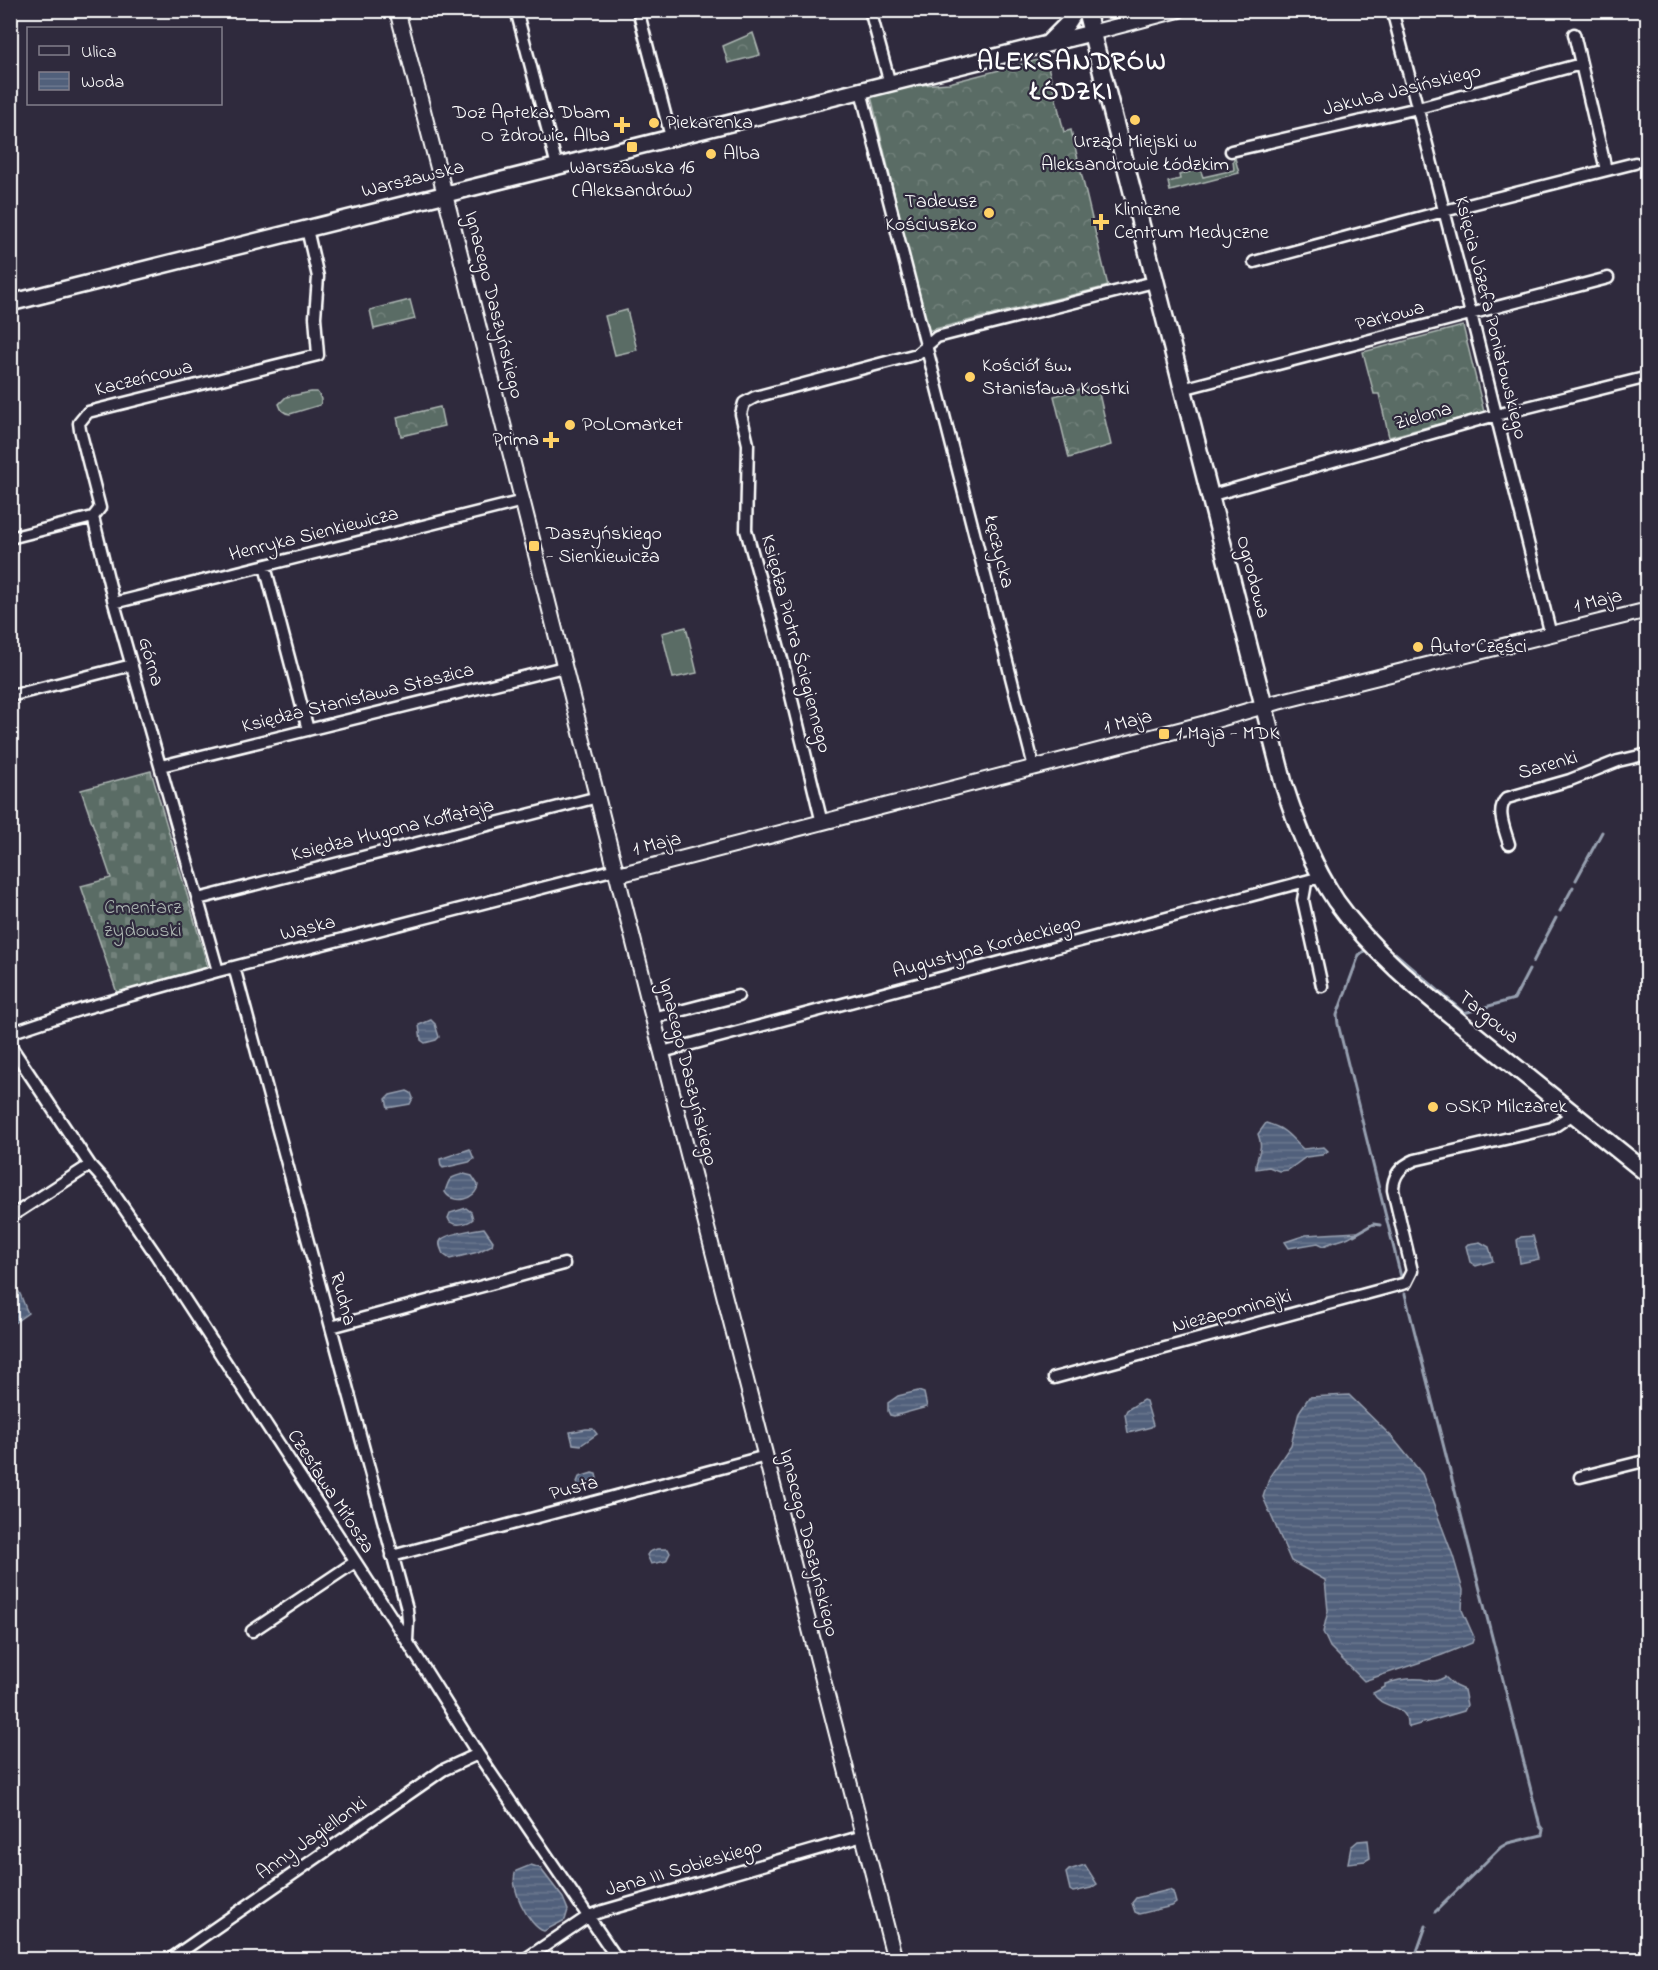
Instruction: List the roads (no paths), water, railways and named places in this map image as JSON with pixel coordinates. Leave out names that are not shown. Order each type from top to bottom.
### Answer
[{"type":"main road","points":[[1045,45],[1067,24],[1076,10]]},
{"type":"main road","name":"Ogrodowa","points":[[1086,10],[1263,706],[1284,785],[1309,853],[1314,880]]},
{"type":"main road","name":"Warszawska","points":[[10,303],[1091,33]]},
{"type":"main road","name":"Targowa","points":[[1314,880],[1395,968],[1647,1174]]},
{"type":"street","name":"Ignacego Daszyńskiego","points":[[397,10],[895,1959]]},
{"type":"street","points":[[516,10],[557,166]]},
{"type":"street","points":[[638,10],[671,137]]},
{"type":"street","points":[[870,10],[890,84]]},
{"type":"street","points":[[1091,33],[1179,10]]},
{"type":"street","name":"Księcia Józefa Poniatowskiego","points":[[1392,10],[1551,634]]},
{"type":"street","points":[[1574,34],[1606,170]]},
{"type":"street","name":"Jakuba Jasińskiego","points":[[1231,151],[1418,108],[1581,63]]},
{"type":"street","name":"Łęczycka","points":[[861,91],[1034,767]]},
{"type":"street","points":[[1254,262],[1635,163]]},
{"type":"street","name":"Kaczeńcowa","points":[[93,517],[100,508],[80,430],[80,423],[88,411],[318,355],[315,317],[318,277],[307,229]]},
{"type":"street","name":"Parkowa","points":[[1182,389],[1608,278]]},
{"type":"street","points":[[926,345],[937,337],[958,331],[1154,282]]},
{"type":"street","name":"Księdza Piotra Ściegiennego","points":[[822,823],[782,659],[746,530],[748,444],[741,414],[744,403],[755,397],[917,354],[926,345]]},
{"type":"street","name":"Zielona","points":[[1209,496],[1496,415],[1647,377]]},
{"type":"street","name":"Henryka Sienkiewicza","points":[[114,603],[523,501]]},
{"type":"street","points":[[10,538],[93,517]]},
{"type":"street","name":"Górna","points":[[93,517],[114,603],[198,899]]},
{"type":"street","points":[[265,566],[308,730]]},
{"type":"street","name":"1 Maja","points":[[617,872],[822,823],[1263,706],[1647,610]]},
{"type":"street","points":[[10,696],[132,664]]},
{"type":"street","name":"Księdza Stanisława Staszica","points":[[161,766],[564,667]]},
{"type":"street","name":"Sarenki","points":[[1509,844],[1501,811],[1502,804],[1507,798],[1570,780],[1618,761],[1647,754]]},
{"type":"street","name":"Księdza Hugona Kołłątaja","points":[[198,899],[598,797]]},
{"type":"street","name":"Wąska","points":[[10,1033],[82,1009],[234,967],[617,872]]},
{"type":"street","name":"Ogrodowa","points":[[1314,880],[1303,900],[1322,986]]},
{"type":"street","name":"Augustyna Kordeckiego","points":[[662,1052],[1314,880]]},
{"type":"street","points":[[198,899],[219,971]]},
{"type":"street","name":"Rudna","points":[[234,967],[406,1609],[407,1641]]},
{"type":"street","points":[[653,1018],[738,996]]},
{"type":"street","name":"Czesława Miłosza","points":[[10,1045],[90,1165],[108,1185],[156,1255],[478,1754],[618,1959]]},
{"type":"street","name":"Niezapominajki","points":[[1054,1378],[1406,1283],[1412,1271],[1393,1191],[1393,1183],[1398,1171],[1415,1160],[1552,1128],[1573,1114]]},
{"type":"street","points":[[10,1217],[90,1165]]},
{"type":"street","points":[[331,1327],[564,1264]]},
{"type":"street","name":"Pusta","points":[[392,1556],[766,1456]]},
{"type":"street","points":[[1580,1477],[1647,1460]]},
{"type":"street","points":[[252,1631],[355,1562]]},
{"type":"street","name":"Anny Jagiellonki","points":[[169,1959],[443,1770],[478,1754]]},
{"type":"street","name":"Jana III Sobieskiego","points":[[524,1959],[589,1916],[863,1836]]},
{"type":"water","points":[[431,1020],[435,1024],[439,1037],[425,1043],[421,1040],[419,1025]]},
{"type":"water","points":[[407,1091],[413,1098],[410,1104],[388,1108],[386,1099],[390,1095]]},
{"type":"water","points":[[1266,1123],[1283,1130],[1303,1149],[1324,1147],[1328,1151],[1322,1155],[1306,1157],[1288,1170],[1279,1171],[1269,1167],[1256,1169],[1260,1149],[1258,1134]]},
{"type":"water","points":[[470,1149],[474,1159],[469,1162],[443,1168],[441,1166],[440,1159]]},
{"type":"water","points":[[464,1174],[472,1176],[478,1185],[476,1190],[464,1199],[449,1196],[445,1192],[449,1181],[453,1177]]},
{"type":"water","points":[[466,1208],[471,1212],[473,1219],[462,1224],[450,1222],[448,1218],[450,1213]]},
{"type":"water","points":[[484,1228],[493,1241],[492,1245],[478,1252],[450,1259],[443,1254],[440,1243],[444,1238]]},
{"type":"water","points":[[1356,1232],[1324,1246],[1318,1243],[1289,1248],[1285,1242],[1306,1235]]},
{"type":"water","points":[[1533,1236],[1539,1259],[1520,1263],[1517,1240],[1521,1237]]},
{"type":"water","points":[[1480,1242],[1489,1247],[1493,1261],[1476,1266],[1470,1262],[1466,1246]]},
{"type":"water","points":[[11,1291],[19,1292],[28,1313],[14,1323],[11,1318],[11,1306],[18,1300],[11,1296]]},
{"type":"water","points":[[918,1391],[924,1393],[927,1407],[894,1416],[890,1415],[888,1403],[898,1396]]},
{"type":"water","points":[[1349,1395],[1392,1437],[1422,1474],[1453,1556],[1463,1590],[1462,1610],[1474,1637],[1472,1643],[1442,1655],[1364,1681],[1330,1647],[1323,1632],[1328,1611],[1325,1580],[1291,1561],[1263,1497],[1270,1476],[1291,1445],[1299,1412],[1309,1397]]},
{"type":"water","points":[[1143,1400],[1146,1401],[1153,1425],[1128,1433],[1125,1414],[1127,1410]]},
{"type":"water","points":[[593,1429],[597,1434],[581,1445],[573,1444],[570,1432]]},
{"type":"water","points":[[596,1474],[598,1483],[585,1489],[579,1488],[577,1482],[579,1477]]},
{"type":"water","points":[[657,1549],[668,1549],[670,1553],[666,1561],[651,1564],[647,1555]]},
{"type":"water","points":[[1445,1677],[1464,1690],[1467,1705],[1464,1711],[1410,1727],[1402,1712],[1380,1701],[1373,1693],[1385,1687],[1385,1684],[1394,1681],[1421,1679],[1436,1681]]},
{"type":"water","points":[[1368,1840],[1370,1858],[1365,1861],[1348,1863],[1351,1847],[1358,1841]]},
{"type":"water","points":[[531,1865],[540,1868],[563,1898],[568,1910],[565,1920],[544,1931],[538,1928],[526,1914],[515,1886],[516,1871]]},
{"type":"water","points":[[1085,1865],[1097,1884],[1091,1888],[1073,1892],[1070,1890],[1066,1873]]},
{"type":"water","points":[[1169,1890],[1173,1892],[1176,1903],[1172,1906],[1139,1914],[1135,1912],[1132,1903],[1136,1898]]},
{"type":"waterway","points":[[1576,880],[1602,832]]},
{"type":"waterway","points":[[1560,911],[1573,887]]},
{"type":"waterway","points":[[1533,962],[1556,918]]},
{"type":"waterway","points":[[1364,951],[1359,955],[1337,1015],[1338,1024],[1401,1277]]},
{"type":"waterway","points":[[1395,953],[1464,1013],[1514,999],[1529,970]]},
{"type":"waterway","points":[[1354,1235],[1373,1224],[1380,1225]]},
{"type":"waterway","points":[[1405,1294],[1540,1826],[1543,1830],[1542,1835],[1508,1843],[1501,1847],[1435,1912]]},
{"type":"waterway","points":[[1414,1960],[1426,1926]]},
{"type":"place","name":"Urząd Miejski w Aleksandrowie Łódzkim","points":[[1135,120]]},
{"type":"place","name":"Piekarenka","points":[[654,123]]},
{"type":"place","name":"Doz Apteka. Dbam O Zdrowie. Alba","points":[[622,125]]},
{"type":"place","name":"Warszawska 16 (Aleksandrów)","points":[[632,147]]},
{"type":"place","name":"Alba","points":[[711,154]]},
{"type":"place","name":"Tadeusz Kościuszko","points":[[989,213]]},
{"type":"place","name":"Kliniczne Centrum Medyczne","points":[[1101,222]]},
{"type":"place","name":"Kościół św. Stanisława Kostki","points":[[970,377]]},
{"type":"place","name":"POLOmarket","points":[[570,425]]},
{"type":"place","name":"Prima","points":[[551,440]]},
{"type":"place","name":"Daszyńskiego - Sienkiewicza","points":[[534,546]]},
{"type":"place","name":"Auto Części","points":[[1418,647]]},
{"type":"place","name":"1 Maja - MDK","points":[[1164,734]]},
{"type":"place","name":"OSKP Milczarek","points":[[1433,1107]]},
{"type":"district","name":"ALEKSANDRÓW ŁÓDZKI","points":[[1072,78]]},
{"type":"park label","name":"Cmentarz żydowski","points":[[143,920]]}]
